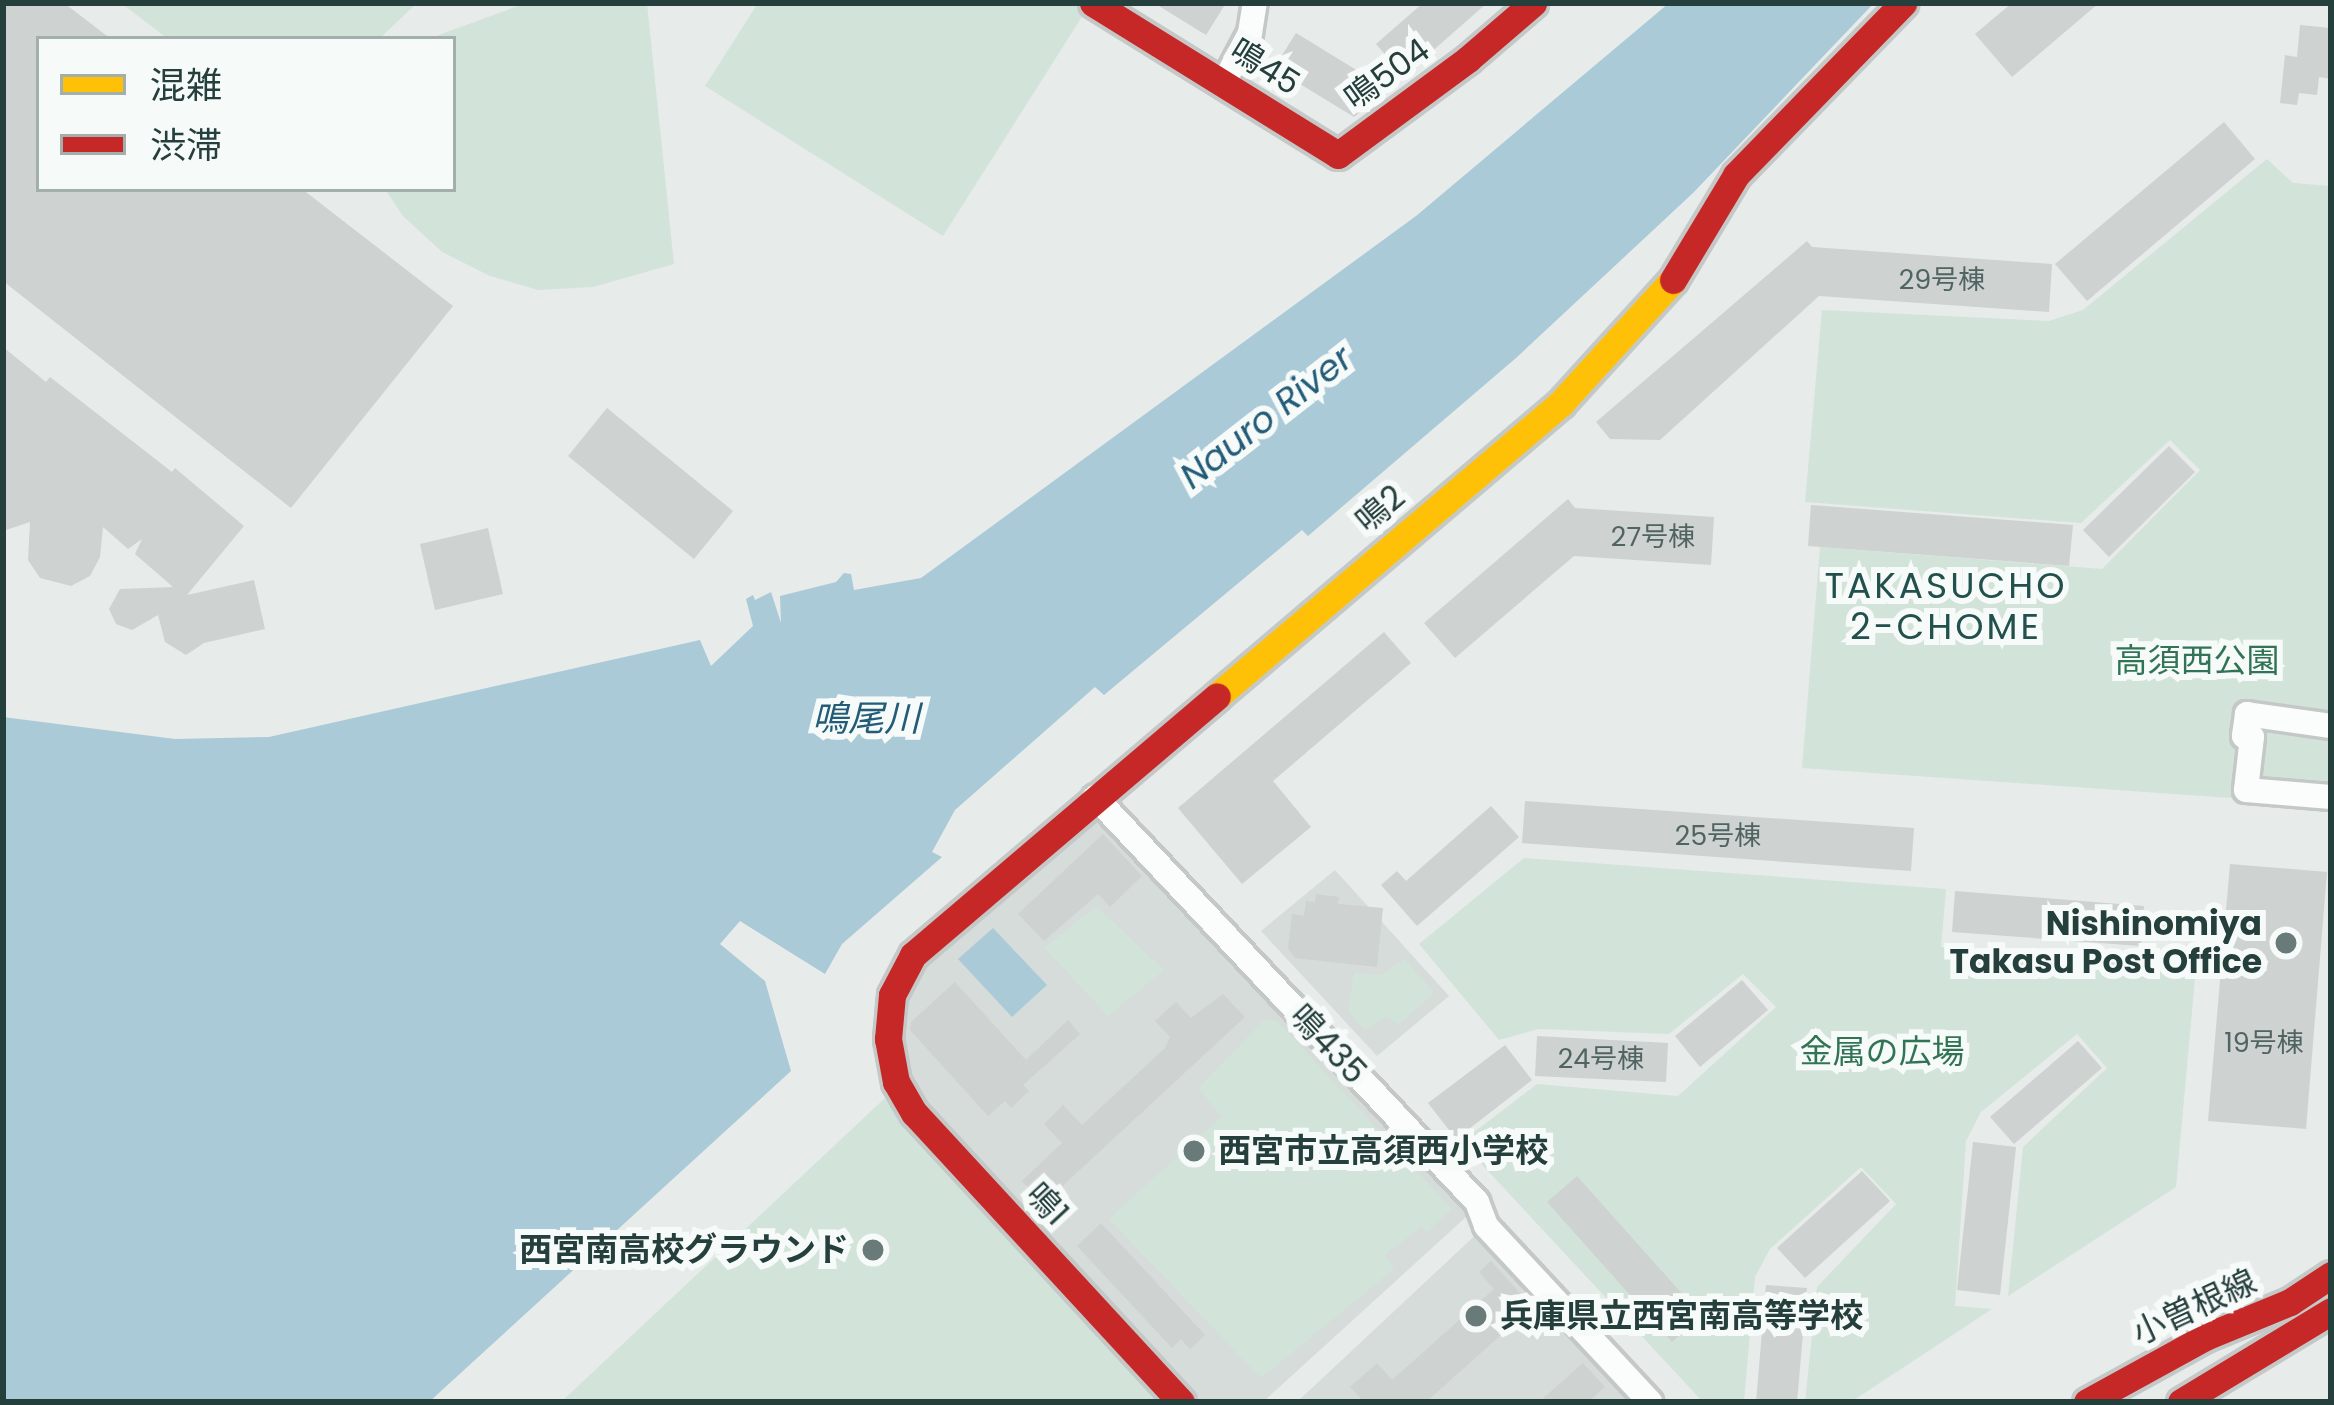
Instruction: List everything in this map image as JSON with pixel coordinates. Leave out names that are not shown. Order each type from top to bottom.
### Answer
[{"type":"street","name":"鳴45","points":[[1093,3],[1338,155]]},
{"type":"street","points":[[1222,84],[1250,33],[1255,3]]},
{"type":"street","name":"鳴504","points":[[1338,155],[1468,59],[1533,3]]},
{"type":"street","name":"鳴2","points":[[887,1039],[892,995],[913,955],[1561,403],[1667,290],[1736,175],[1903,3]]},
{"type":"street","points":[[2331,726],[2246,714],[2244,736],[2252,737],[2246,790],[2331,797]]},
{"type":"street","name":"鳴435","points":[[1096,797],[1477,1202],[1486,1226],[1650,1402]]},
{"type":"street","name":"鳴1","points":[[887,1039],[896,1082],[914,1114],[1181,1402]]},
{"type":"street","name":"小曽根線","points":[[2086,1402],[2205,1336],[2290,1302],[2331,1275]]},
{"type":"street","points":[[2134,1402],[2290,1302]]},
{"type":"street","points":[[2181,1402],[2331,1312]]},
{"type":"street","points":[[2214,1402],[2331,1312]]},
{"type":"shaded area","name":"西宮市立高須西小学校","points":[[1103,814],[1467,1201],[1466,1217],[1263,1402],[1199,1402],[922,1100],[902,1060],[909,988],[929,956]]},
{"type":"shaded area","points":[[1335,870],[1449,996],[1377,1056],[1261,931]]},
{"type":"shaded area","name":"兵庫県立西宮南高等学校","points":[[1482,1229],[1641,1402],[1297,1402]]},
{"type":"green space","points":[[121,3],[417,3],[382,36],[164,36]]},
{"type":"green space","points":[[526,3],[647,3],[674,264],[593,287],[538,290],[490,276],[442,252],[403,216],[387,192],[456,192],[456,36],[436,36]]},
{"type":"green space","points":[[758,3],[1070,3],[1085,12],[943,236],[705,86]]},
{"type":"green space","name":"高須西公園","points":[[2267,159],[2293,183],[2331,186],[2331,805],[1802,768],[1820,547],[2102,569],[2200,470],[2170,440],[2081,523],[1805,502],[1822,310],[2049,321],[2083,310]]},
{"type":"green space","name":"金属の広場","points":[[1524,858],[1946,889],[1941,947],[2196,968],[2176,1187],[2008,1296],[2023,1147],[2107,1068],[2077,1034],[1981,1112],[1966,1141],[1955,1306],[1992,1309],[1851,1402],[1805,1402],[1817,1287],[1896,1204],[1861,1167],[1770,1249],[1755,1277],[1744,1402],[1703,1402],[1461,1142],[1537,1084],[1678,1096],[1776,1007],[1743,974],[1669,1034],[1538,1029],[1499,1040],[1419,944]]},
{"type":"green space","points":[[1096,906],[1164,970],[1108,1016],[1045,948]]},
{"type":"green space","points":[[1404,959],[1434,993],[1398,1025],[1387,1016],[1365,1031],[1348,1010],[1354,973],[1382,975]]},
{"type":"green space","points":[[1264,1020],[1277,1021],[1452,1209],[1427,1232],[1421,1227],[1385,1255],[1394,1269],[1261,1378],[1109,1219],[1221,1117],[1199,1088]]},
{"type":"green space","name":"西宮南高校グラウンド","points":[[885,1098],[1162,1402],[561,1402]]},
{"type":"water","points":[[1669,3],[1874,3],[1693,193],[1516,358],[1308,536],[1302,530],[1104,695],[1095,687],[955,810],[932,852],[942,857],[842,944],[825,974],[740,921],[720,944],[765,981],[791,1071],[429,1402],[3,1402],[3,717],[175,739],[269,737],[700,640],[711,666],[753,626],[746,599],[753,595],[755,600],[771,592],[781,623],[780,596],[836,582],[844,573],[851,574],[854,590],[921,578],[1416,216]]},
{"type":"water","points":[[993,928],[1047,985],[1012,1017],[958,959]]},
{"type":"building","points":[[3,3],[64,3],[107,36],[36,36],[36,192],[306,192],[453,306],[291,508],[3,281]]},
{"type":"building","points":[[1154,3],[1226,3],[1206,35]]},
{"type":"building","points":[[1423,3],[1487,3],[1404,76],[1376,44]]},
{"type":"building","points":[[2012,3],[2099,3],[2012,77],[1975,34]]},
{"type":"building","points":[[2300,25],[2331,28],[2331,79],[2319,77],[2317,95],[2299,93],[2297,105],[2280,103],[2285,55],[2297,57]]},
{"type":"building","points":[[1296,33],[1381,85],[1367,107],[1354,117],[1274,68]]},
{"type":"building","points":[[2224,122],[2255,159],[2087,301],[2055,264]]},
{"type":"building","points":[[1807,241],[1812,247],[2052,264],[2049,312],[1819,296],[1660,440],[1610,439],[1596,422]]},
{"type":"building","points":[[3,347],[46,382],[50,377],[172,472],[175,468],[244,526],[187,595],[254,580],[265,629],[204,643],[186,655],[165,642],[158,615],[132,630],[116,624],[109,609],[120,589],[173,587],[135,554],[142,539],[128,549],[103,527],[100,557],[90,576],[71,586],[40,578],[28,560],[30,522],[3,531]]},
{"type":"building","points":[[607,408],[733,511],[694,559],[568,456]]},
{"type":"building","points":[[2169,446],[2195,472],[2109,557],[2083,530]]},
{"type":"building","points":[[1568,499],[1575,508],[1714,517],[1711,565],[1574,556],[1455,658],[1424,623]]},
{"type":"building","points":[[1811,505],[2073,525],[2069,566],[1808,546]]},
{"type":"building","points":[[488,528],[503,594],[435,610],[420,544]]},
{"type":"building","points":[[1384,632],[1411,663],[1273,781],[1311,827],[1242,884],[1178,808]]},
{"type":"building","points":[[1525,801],[1914,828],[1911,871],[1522,843]]},
{"type":"building","points":[[1491,806],[1519,837],[1417,926],[1381,885],[1397,871],[1406,881]]},
{"type":"building","points":[[1103,834],[1142,876],[1110,907],[1098,894],[1044,941],[1018,914]]},
{"type":"building","points":[[2230,864],[2327,872],[2306,1129],[2208,1121]]},
{"type":"building","points":[[1955,891],[2144,906],[2141,946],[1952,932]]},
{"type":"building","points":[[1316,894],[1339,897],[1338,904],[1383,908],[1377,967],[1295,958],[1288,948],[1292,914],[1304,916],[1306,901],[1315,902]]},
{"type":"building","points":[[1742,980],[1768,1010],[1700,1067],[1675,1036]]},
{"type":"building","points":[[955,982],[1026,1060],[1068,1020],[1080,1034],[1023,1085],[1029,1091],[1011,1108],[1005,1101],[988,1116],[910,1030],[911,1022]]},
{"type":"building","points":[[1223,994],[1245,1017],[1043,1204],[1022,1181],[1062,1143],[1044,1124],[1063,1105],[1082,1125],[1165,1048],[1170,1037],[1155,1021],[1176,1002],[1191,1018]]},
{"type":"building","points":[[1537,1036],[1668,1043],[1666,1082],[1535,1076]]},
{"type":"building","points":[[2078,1041],[2102,1068],[2014,1144],[1990,1117]]},
{"type":"building","points":[[1505,1045],[1532,1080],[1456,1139],[1428,1103]]},
{"type":"building","points":[[1973,1142],[2016,1147],[2000,1295],[1957,1290]]},
{"type":"building","points":[[1862,1171],[1890,1201],[1805,1278],[1777,1248]]},
{"type":"building","points":[[1577,1176],[1702,1316],[1672,1342],[1547,1202]]},
{"type":"building","points":[[1101,1223],[1205,1335],[1190,1349],[1181,1339],[1172,1348],[1077,1246]]},
{"type":"building","points":[[1491,1261],[1532,1307],[1426,1402],[1364,1402],[1350,1387],[1377,1363],[1392,1380],[1494,1289],[1479,1272]]},
{"type":"building","points":[[1766,1285],[1807,1288],[1797,1402],[1756,1402]]},
{"type":"building","points":[[1583,1363],[1605,1387],[1588,1402],[1539,1402]]},
{"type":"traffic: slow","points":[[1217,696],[1561,403],[1673,280]]},
{"type":"traffic: jam","points":[[1093,3],[1338,155],[1468,59],[1533,3]]},
{"type":"traffic: jam","points":[[1673,280],[1736,175],[1903,3]]},
{"type":"traffic: jam","points":[[1181,1402],[914,1113],[896,1082],[888,1039],[892,995],[913,955],[1217,696]]},
{"type":"traffic: jam","points":[[2087,1402],[2205,1337],[2290,1302],[2331,1275]]},
{"type":"traffic: jam","points":[[2181,1402],[2331,1311]]},
{"type":"place","name":"Nishinomiya Takasu Post Office","points":[[2286,943]]},
{"type":"place","name":"西宮市立高須西小学校","points":[[1194,1151]]},
{"type":"place","name":"西宮南高校グラウンド","points":[[873,1250]]},
{"type":"place","name":"兵庫県立西宮南高等学校","points":[[1476,1316]]},
{"type":"district","name":"TAKASUCHO 2-CHOME","points":[[1946,606]]},
{"type":"water label","name":"Nauro River","points":[[1266,417]]},
{"type":"water label","name":"鳴尾川","points":[[866,719]]}]
